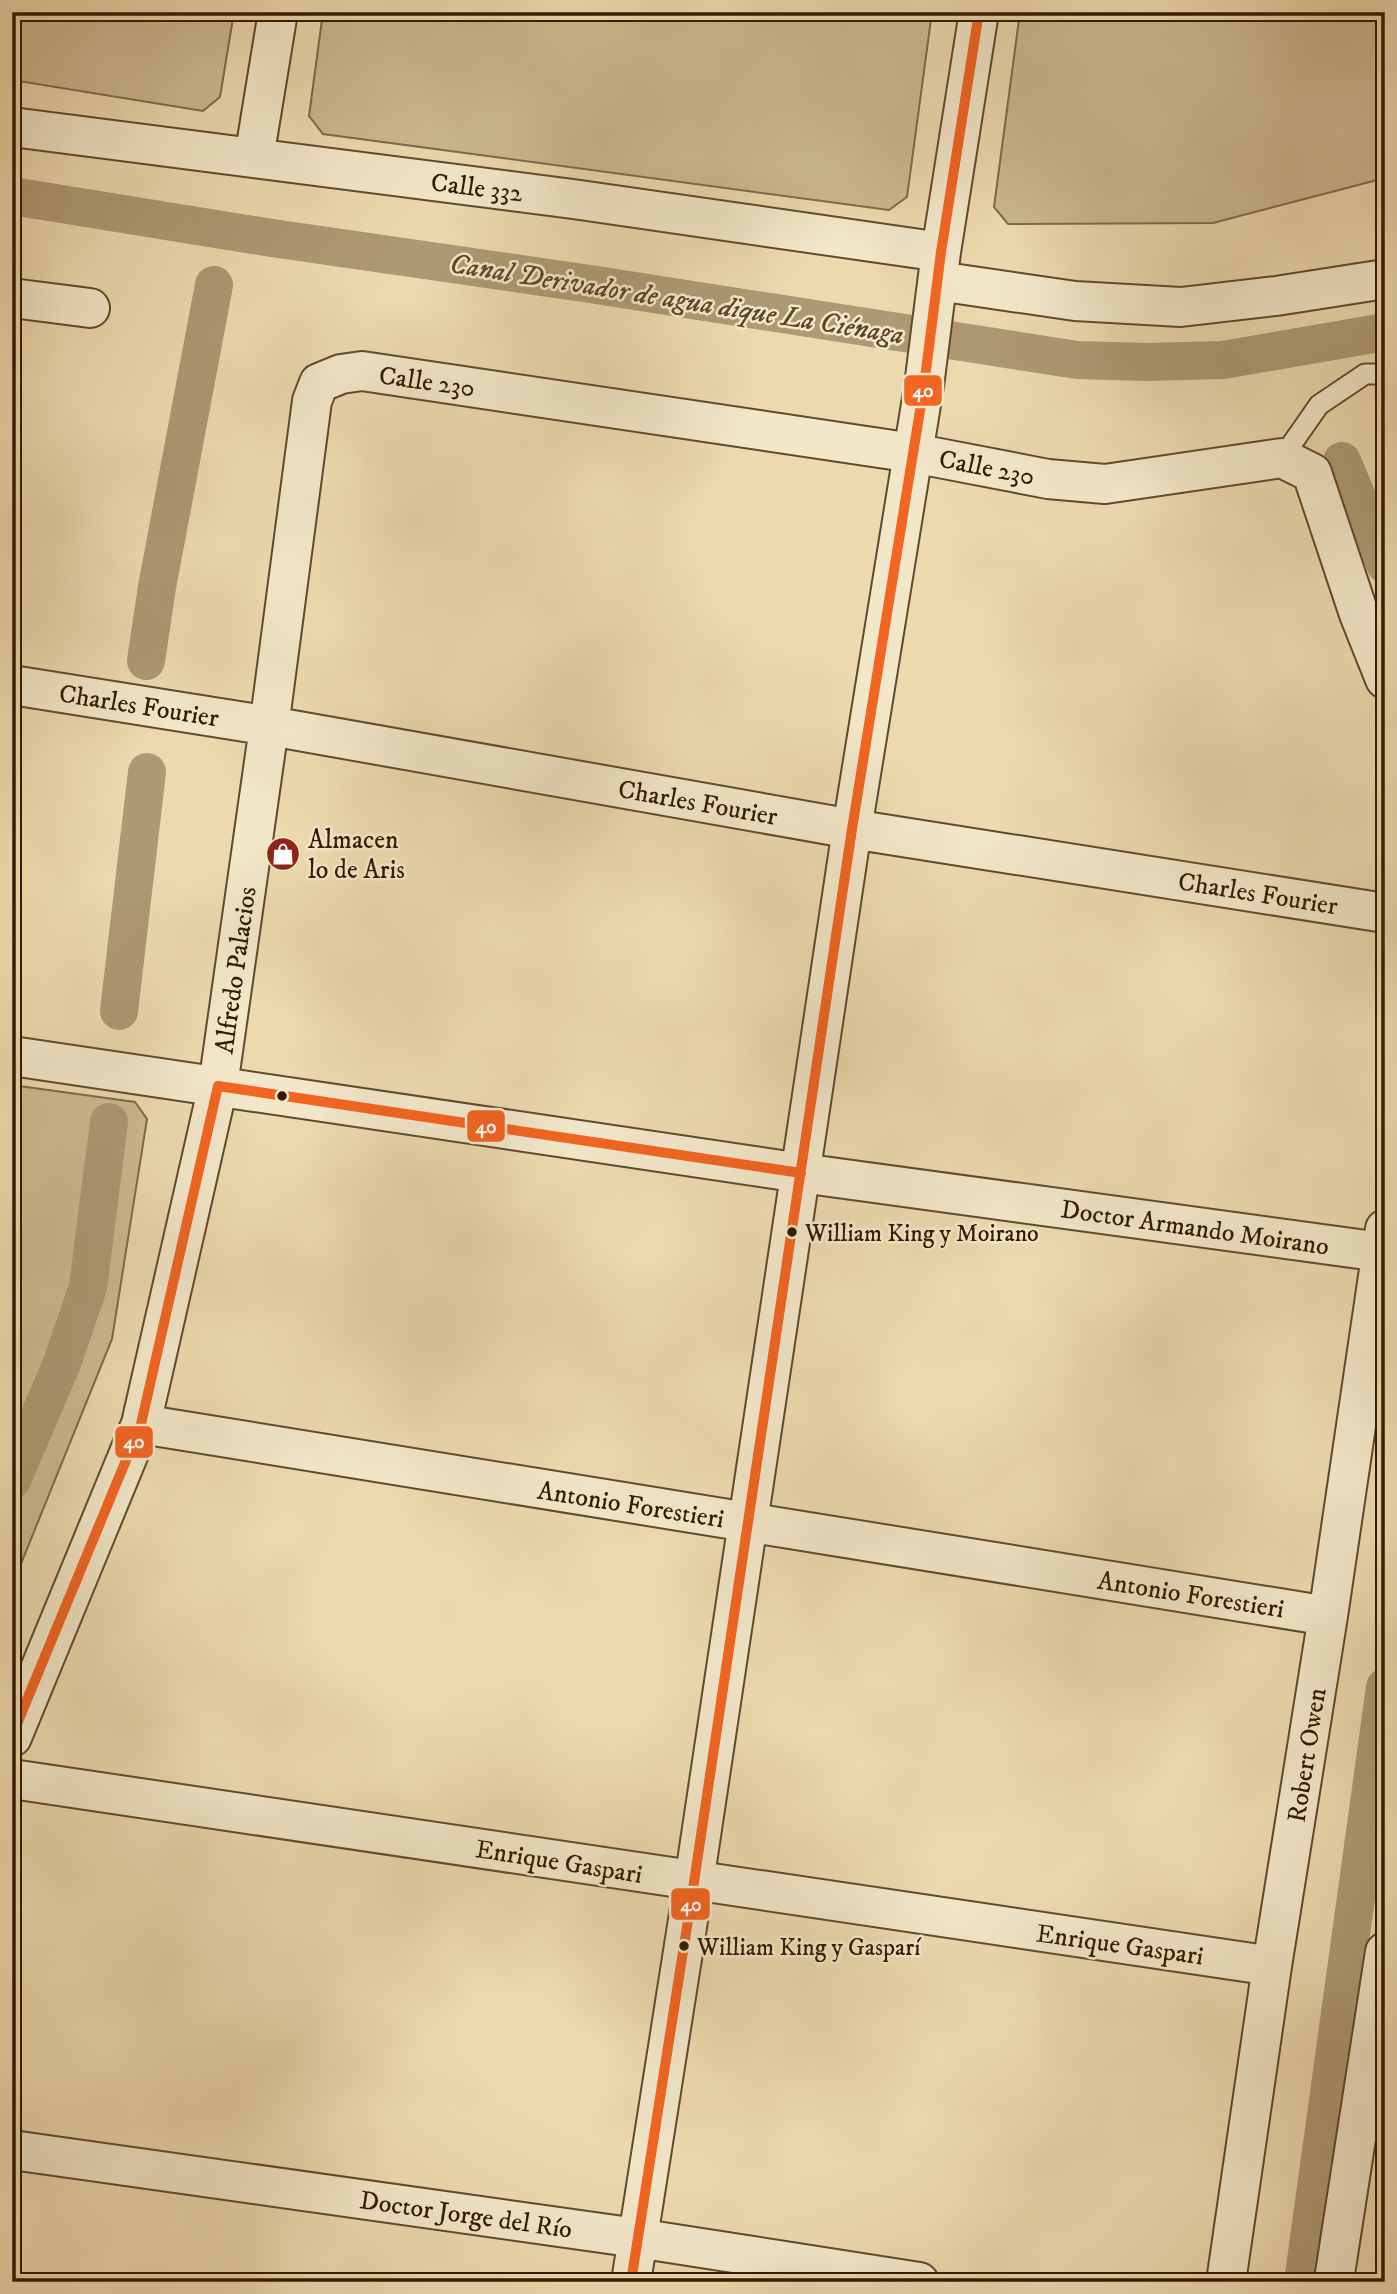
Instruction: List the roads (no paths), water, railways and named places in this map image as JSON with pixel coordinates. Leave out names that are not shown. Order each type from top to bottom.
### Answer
[{"type":"street","points":[[254,158],[278,12]]},
{"type":"street","points":[[631,2282],[979,12]]},
{"type":"street","name":"Calle 332","points":[[12,127],[573,199],[938,284],[1075,301],[1181,307],[1385,279]]},
{"type":"street","points":[[12,298],[90,308]]},
{"type":"street","name":"Calle 230","points":[[319,383],[341,374],[362,371],[913,453],[1048,479],[1105,484],[1282,458]]},
{"type":"street","name":"Alfredo Palacios","points":[[12,1737],[141,1424],[218,1086],[312,401],[319,383]]},
{"type":"street","points":[[1282,458],[1312,473],[1359,614],[1385,680]]},
{"type":"street","name":"Charles Fourier","points":[[12,685],[852,829],[1385,913]]},
{"type":"street","name":"Doctor Armando Moirano","points":[[12,1056],[1381,1262]]},
{"type":"street","name":"Robert Owen","points":[[1226,2282],[1381,1262]]},
{"type":"street","name":"Antonio Forestieri","points":[[141,1424],[1328,1616]]},
{"type":"street","name":"Enrique Gaspari","points":[[12,1779],[1272,1966]]},
{"type":"street","points":[[1334,2280],[1385,1952]]},
{"type":"street","name":"Doctor Jorge del Río","points":[[12,2150],[637,2238],[919,2282]]},
{"type":"lane","points":[[1282,458],[1320,405],[1365,374],[1385,374]]},
{"type":"waterway","name":"Canal Derivador de agua dique La Ciénaga","points":[[12,196],[1077,360],[1223,360],[1385,332]]},
{"type":"waterway","points":[[146,661],[157,587],[214,285]]},
{"type":"waterway","points":[[1342,461],[1385,564]]},
{"type":"waterway","points":[[119,1011],[147,772]]},
{"type":"waterway","points":[[12,1480],[62,1363],[88,1287],[109,1122]]},
{"type":"waterway","points":[[1303,2282],[1385,1687]]},
{"type":"place","name":"Almacen lo de Aris","points":[[283,854]]},
{"type":"place","name":"William King y Moirano","points":[[792,1232]]},
{"type":"place","name":"William King y Gasparí","points":[[684,1946]]}]
